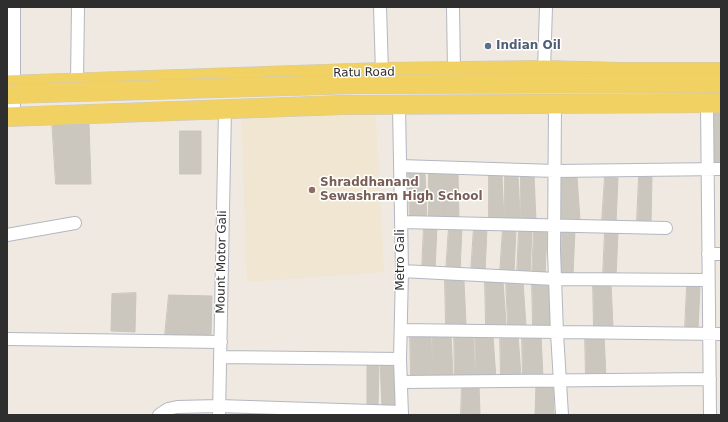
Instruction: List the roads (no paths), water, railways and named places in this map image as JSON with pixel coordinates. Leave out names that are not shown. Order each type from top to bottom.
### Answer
[{"type":"main road","name":"Ratu Road","points":[[9,88],[77,81],[382,72],[544,70],[721,72]]},
{"type":"main road","points":[[9,88],[359,84],[721,83]]},
{"type":"main road","points":[[9,113],[359,96],[716,100]]},
{"type":"main road","points":[[9,113],[224,110],[272,106],[399,106],[716,100]]},
{"type":"street","points":[[9,113],[14,7]]},
{"type":"street","points":[[77,81],[78,7]]},
{"type":"street","points":[[380,7],[382,72]]},
{"type":"street","points":[[453,7],[454,71]]},
{"type":"street","points":[[544,70],[546,7]]},
{"type":"street","points":[[714,414],[710,378],[715,334],[708,280],[708,169],[716,100]]},
{"type":"street","points":[[555,103],[555,279],[562,415]]},
{"type":"street","name":"Metro Gali","points":[[399,106],[402,271],[400,359],[402,413]]},
{"type":"street","name":"Mount Motor Gali","points":[[219,411],[224,110]]},
{"type":"street","points":[[400,166],[555,171],[721,169]]},
{"type":"street","points":[[401,222],[554,227],[666,228]]},
{"type":"street","points":[[7,235],[75,223]]},
{"type":"street","points":[[708,254],[721,254]]},
{"type":"street","points":[[402,271],[555,279],[708,280]]},
{"type":"street","points":[[401,330],[715,334]]},
{"type":"street","points":[[7,339],[221,342]]},
{"type":"street","points":[[220,357],[400,359]]},
{"type":"street","points":[[402,382],[710,378]]},
{"type":"street","points":[[159,415],[168,409],[177,407],[219,411],[402,413]]},
{"type":"place","name":"Indian Oil","points":[[488,46]]},
{"type":"place","name":"Shraddhanand Sewashram High School","points":[[312,190]]}]
